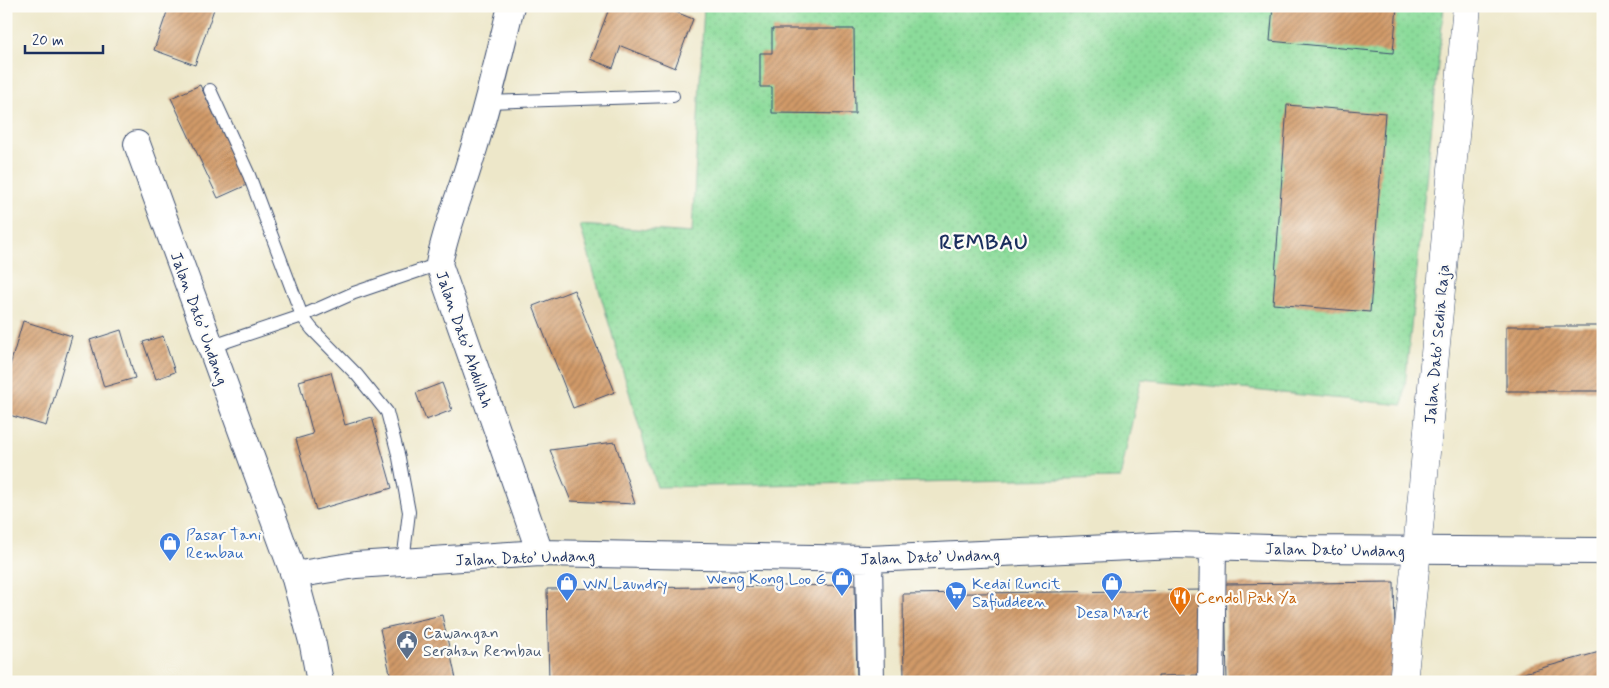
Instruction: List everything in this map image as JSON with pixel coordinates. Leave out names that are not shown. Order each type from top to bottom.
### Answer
[{"type":"street","name":"Jalan Dato’ Abdullah","points":[[511,6],[488,102],[466,176],[444,237],[439,264],[540,554]]},
{"type":"street","name":"Jalan Dato’ Sedia Raja","points":[[1403,682],[1418,550],[1467,6]]},
{"type":"street","name":"Jalan Dato’ Undang","points":[[137,144],[294,575],[313,645],[320,682]]},
{"type":"street","name":"Jalan Dato’ Undang","points":[[294,575],[356,565],[540,554],[869,559],[1175,546],[1603,551]]},
{"type":"street","points":[[1211,682],[1212,547]]},
{"type":"street","points":[[869,559],[871,682]]},
{"type":"lane","points":[[210,90],[249,175],[302,316],[387,412],[400,458],[409,512],[403,562]]},
{"type":"lane","points":[[488,102],[673,96]]},
{"type":"lane","points":[[210,347],[302,316],[354,293],[439,264]]},
{"type":"green space","points":[[704,6],[1444,6],[1403,405],[1141,379],[1120,478],[657,487],[580,225],[692,233]]},
{"type":"building","points":[[169,6],[215,6],[195,65],[154,50]]},
{"type":"building","points":[[610,6],[661,6],[693,19],[675,68],[621,46],[613,68],[590,59]]},
{"type":"building","points":[[1273,6],[1397,6],[1393,53],[1270,41]]},
{"type":"building","points":[[772,29],[854,29],[855,114],[772,113],[772,87],[760,87],[760,53],[772,53]]},
{"type":"building","points":[[200,85],[247,185],[218,198],[171,98]]},
{"type":"building","points":[[1287,105],[1385,113],[1370,312],[1273,304]]},
{"type":"building","points":[[574,290],[615,392],[573,408],[533,306]]},
{"type":"building","points":[[23,321],[72,336],[46,426],[6,414],[6,379]]},
{"type":"building","points":[[1506,326],[1603,326],[1603,391],[1506,391]]},
{"type":"building","points":[[121,330],[135,378],[104,387],[90,340]]},
{"type":"building","points":[[163,336],[175,372],[156,379],[143,342]]},
{"type":"building","points":[[331,372],[345,425],[372,417],[392,488],[316,510],[296,439],[313,434],[299,381]]},
{"type":"building","points":[[442,383],[452,410],[426,420],[416,393]]},
{"type":"building","points":[[615,442],[635,504],[571,501],[550,450]]},
{"type":"building","points":[[1394,582],[1396,682],[1227,682],[1225,584]]},
{"type":"building","points":[[855,585],[857,682],[549,682],[547,589]]},
{"type":"building","points":[[1202,590],[1204,675],[1158,676],[1158,682],[904,682],[903,594]]},
{"type":"building","points":[[442,615],[456,679],[443,682],[392,682],[380,629]]},
{"type":"building","points":[[1603,651],[1603,682],[1495,682],[1495,681]]},
{"type":"place","name":"Pasar Tani Rembau","points":[[170,562]]},
{"type":"place","name":"Weng Kong Loo G","points":[[842,597]]},
{"type":"place","name":"WN Laundry","points":[[567,602]]},
{"type":"place","name":"Desa Mart","points":[[1112,602]]},
{"type":"place","name":"Kedai Runcit Safiuddeen","points":[[956,611]]},
{"type":"place","name":"Cendol Pak Ya","points":[[1180,616]]},
{"type":"place","name":"Cawangan Serahan Rembau","points":[[407,660]]},
{"type":"district","name":"REMBAU","points":[[984,242]]}]
